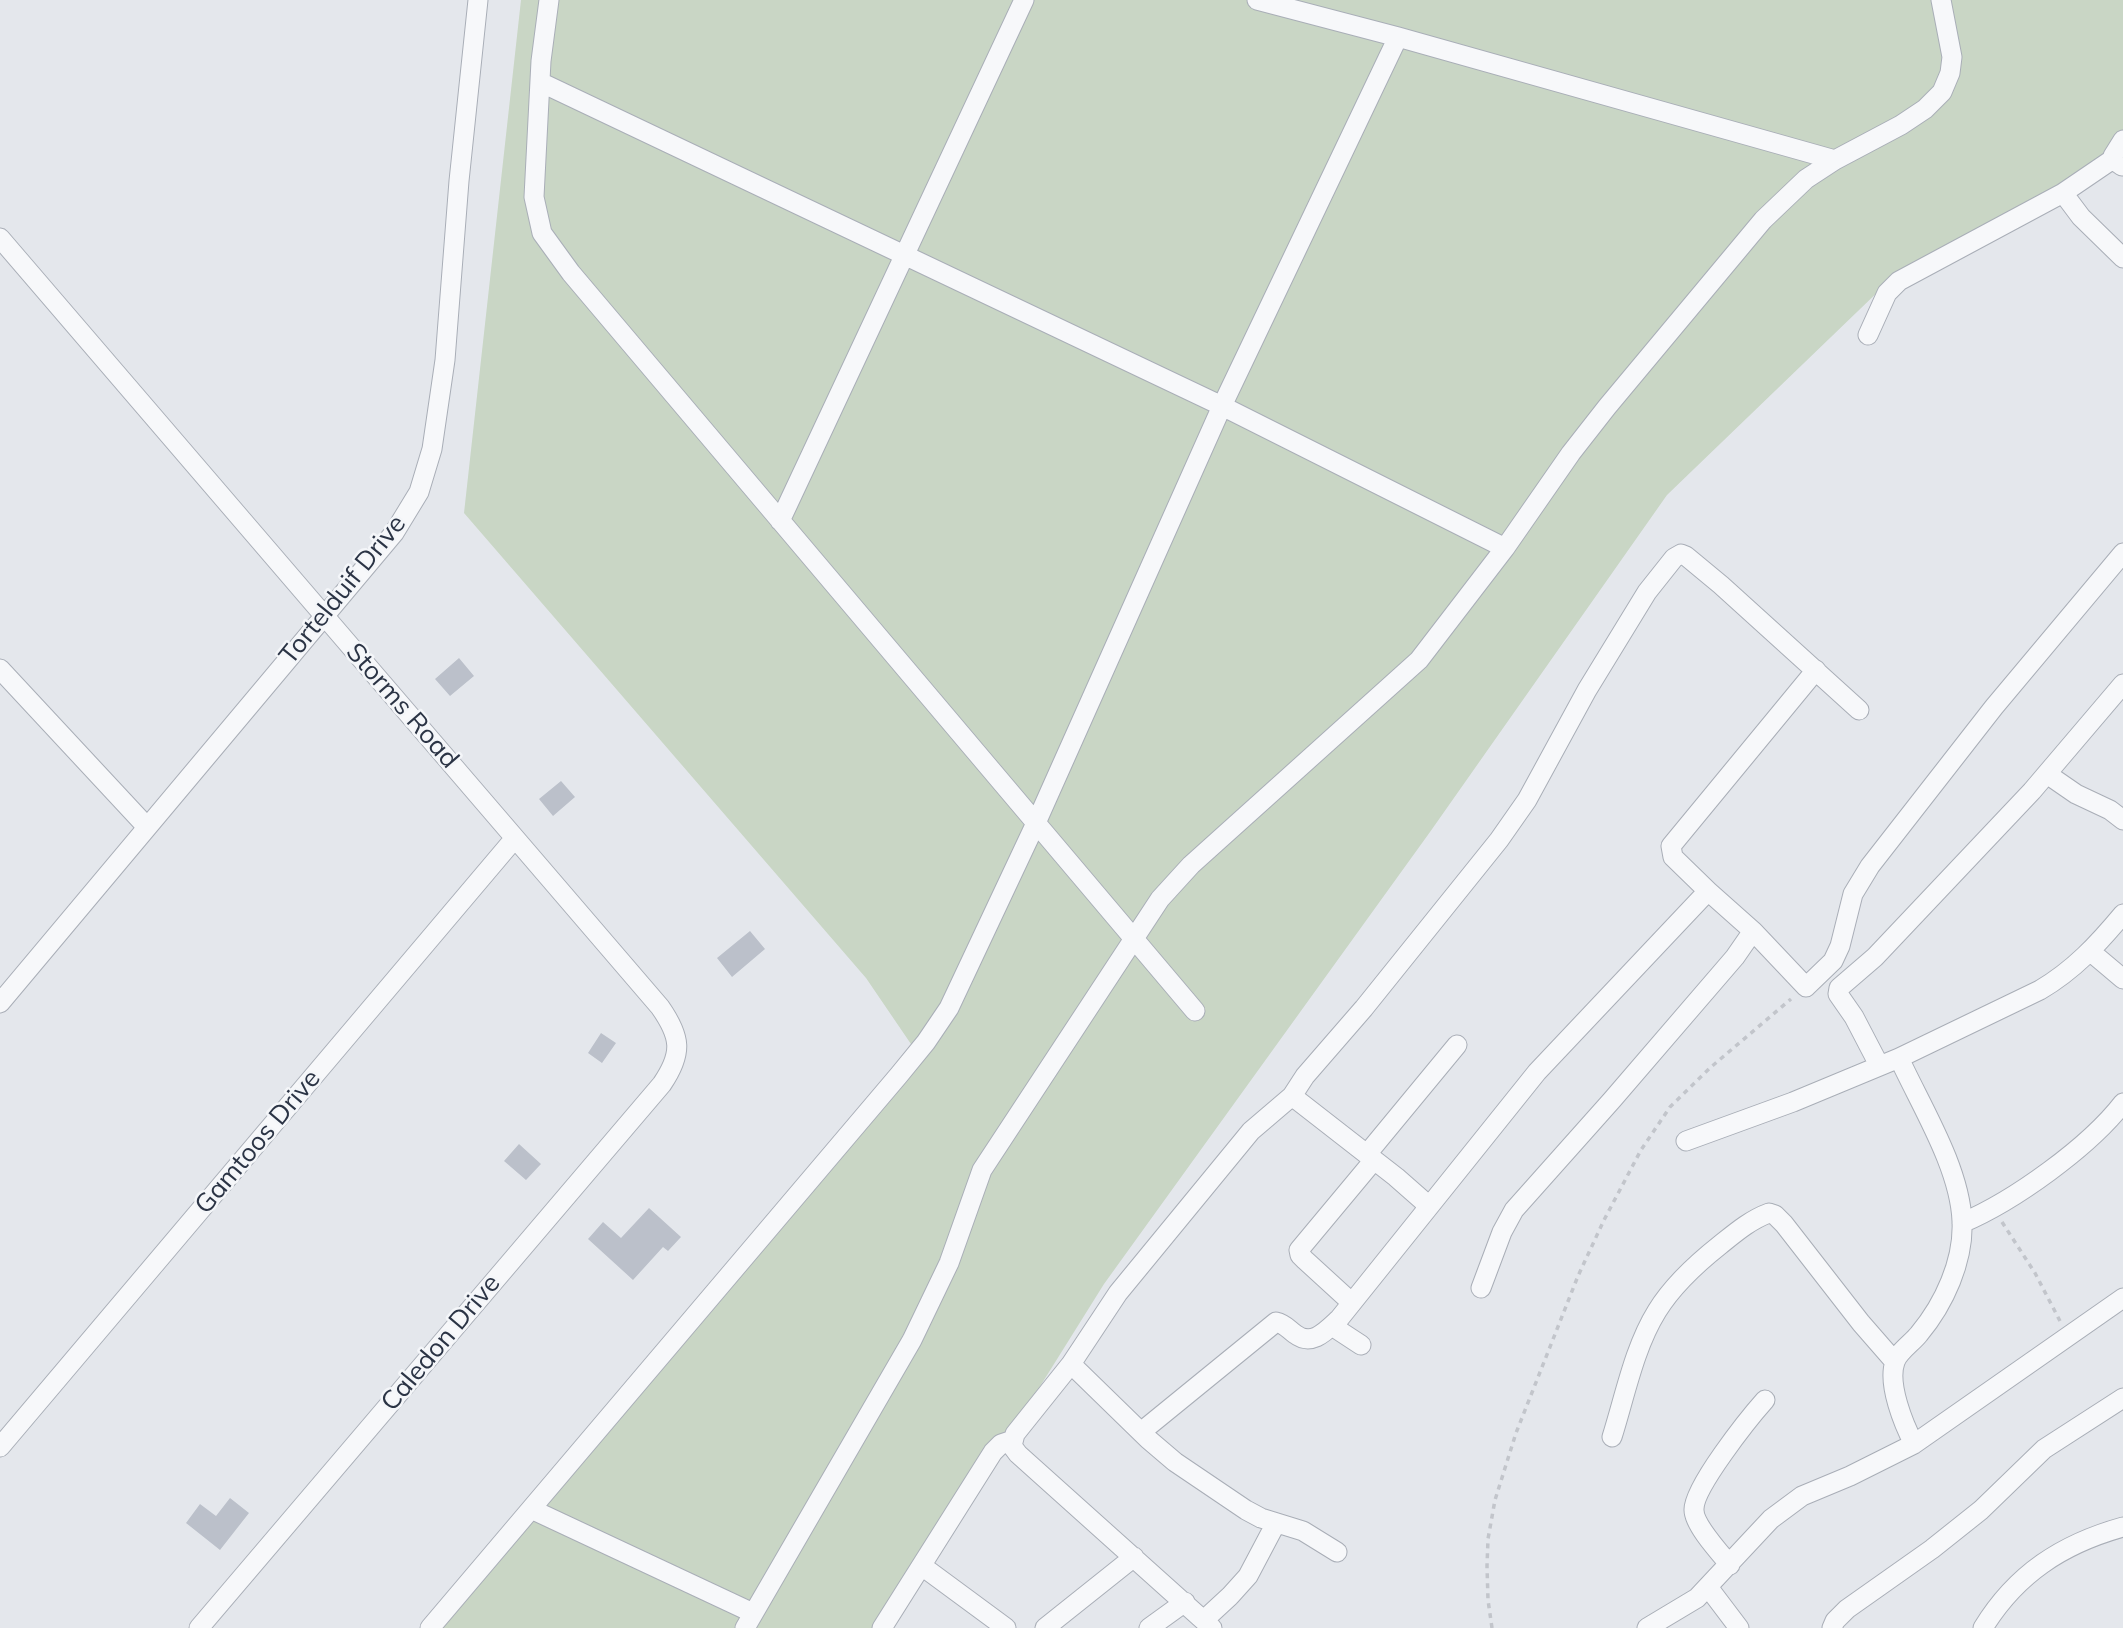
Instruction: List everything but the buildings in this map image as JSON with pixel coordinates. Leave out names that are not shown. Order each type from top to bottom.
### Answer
[{"type":"street","name":"Tortelduif Drive","points":[[0,1003],[394,533],[419,492],[427,471],[445,360],[459,181],[478,0]]},
{"type":"street","points":[[549,0],[540,82],[534,197],[541,233],[571,273],[1195,1011]]},
{"type":"street","points":[[780,521],[1024,0]]},
{"type":"street","points":[[1257,0],[1835,160]]},
{"type":"street","points":[[530,1509],[749,1620],[933,1300],[982,1170],[1160,899],[1191,865],[1419,660],[1505,548],[1571,453],[1607,407],[1785,197],[1835,160],[1925,109],[1942,92],[1950,73],[1952,57],[1941,0]]},
{"type":"street","points":[[430,1628],[926,1042],[949,1008],[1036,823],[1222,406],[1398,37]]},
{"type":"street","points":[[540,82],[1222,406],[1505,548]]},
{"type":"street","points":[[1868,335],[1887,293],[1899,281],[2118,162],[2114,153],[2123,140]]},
{"type":"street","points":[[2063,193],[2081,218],[2123,258]]},
{"type":"street","name":"Storms Road","points":[[0,238],[660,1007],[678,1039],[677,1054]]},
{"type":"street","points":[[1816,670],[1671,846],[1673,857],[1807,987],[1833,961],[1840,946],[1853,894],[1870,866],[1994,707],[2123,553]]},
{"type":"street","points":[[1276,1524],[1248,1576],[1208,1624],[1018,1454],[1012,1446],[1013,1440],[1072,1364],[1118,1293],[1240,1144],[1292,1096],[1305,1076],[1364,1008],[1499,840],[1527,800],[1647,592],[1674,558],[1678,555],[1686,556],[1859,709]]},
{"type":"street","points":[[0,669],[147,827]]},
{"type":"street","points":[[1879,1065],[1837,990],[1875,957],[2047,774],[2123,684]]},
{"type":"street","points":[[2047,774],[2076,794],[2110,810],[2123,821]]},
{"type":"street","name":"Gamtoos Drive","points":[[0,1447],[515,838]]},
{"type":"street","points":[[1142,1432],[1276,1322],[1309,1340],[1318,1337],[1332,1326],[1537,1072],[1708,891]]},
{"type":"street","points":[[1686,1141],[1793,1102],[1899,1058],[2040,990],[2057,980],[2091,952],[2123,914]]},
{"type":"street","points":[[1481,1288],[1502,1232],[1514,1210],[1735,957],[1753,932]]},
{"type":"street","points":[[2091,952],[2123,979]]},
{"type":"street","points":[[1352,1303],[1305,1261],[1299,1250],[1457,1045]]},
{"type":"street","name":"Caledon Drive","points":[[199,1628],[662,1084],[677,1054]]},
{"type":"street","points":[[1895,1362],[1921,1332],[1948,1288],[1956,1262],[1962,1223],[1959,1192],[1949,1164],[1899,1058]]},
{"type":"street","points":[[1292,1096],[1429,1206]]},
{"type":"street","points":[[1962,1223],[1993,1209],[2033,1183],[2088,1140],[2110,1120],[2123,1103]]},
{"type":"street","points":[[1612,1437],[1637,1356],[1656,1312],[1669,1293],[1710,1253],[1745,1226],[1769,1213],[1775,1214],[1784,1224],[1895,1362],[1898,1404],[1914,1444]]},
{"type":"street","points":[[1647,1628],[1680,1610],[1708,1587],[1771,1519],[1802,1496],[1914,1444],[2123,1298]]},
{"type":"street","points":[[1332,1326],[1361,1345]]},
{"type":"street","points":[[1072,1364],[1175,1462],[1261,1518],[1303,1531],[1337,1552]]},
{"type":"street","points":[[1832,1628],[1835,1621],[1854,1603],[1932,1549],[1981,1510],[2044,1449],[2123,1398]]},
{"type":"street","points":[[1730,1564],[1696,1518],[1695,1503],[1731,1442],[1765,1400]]},
{"type":"street","points":[[882,1628],[993,1452],[1001,1444],[1013,1440]]},
{"type":"street","points":[[1983,1628],[2011,1589],[2027,1574],[2072,1546],[2123,1527]]},
{"type":"street","points":[[1045,1628],[1134,1557]]},
{"type":"street","points":[[922,1566],[1006,1628]]},
{"type":"street","points":[[1708,1587],[1739,1628]]},
{"type":"street","points":[[1149,1628],[1185,1602]]},
{"type":"path","points":[[1492,1628],[1487,1566],[1488,1539],[1495,1500],[1516,1433],[1578,1276],[1604,1220],[1642,1150],[1670,1107],[1720,1059],[1807,987]]},
{"type":"path","points":[[1993,1209],[2035,1273],[2068,1338]]},
{"type":"green space","points":[[521,0],[2123,0],[2123,134],[2074,198],[1885,285],[1667,495],[1430,832],[1104,1284],[889,1628],[430,1628],[913,1047],[866,978],[464,513]]}]
